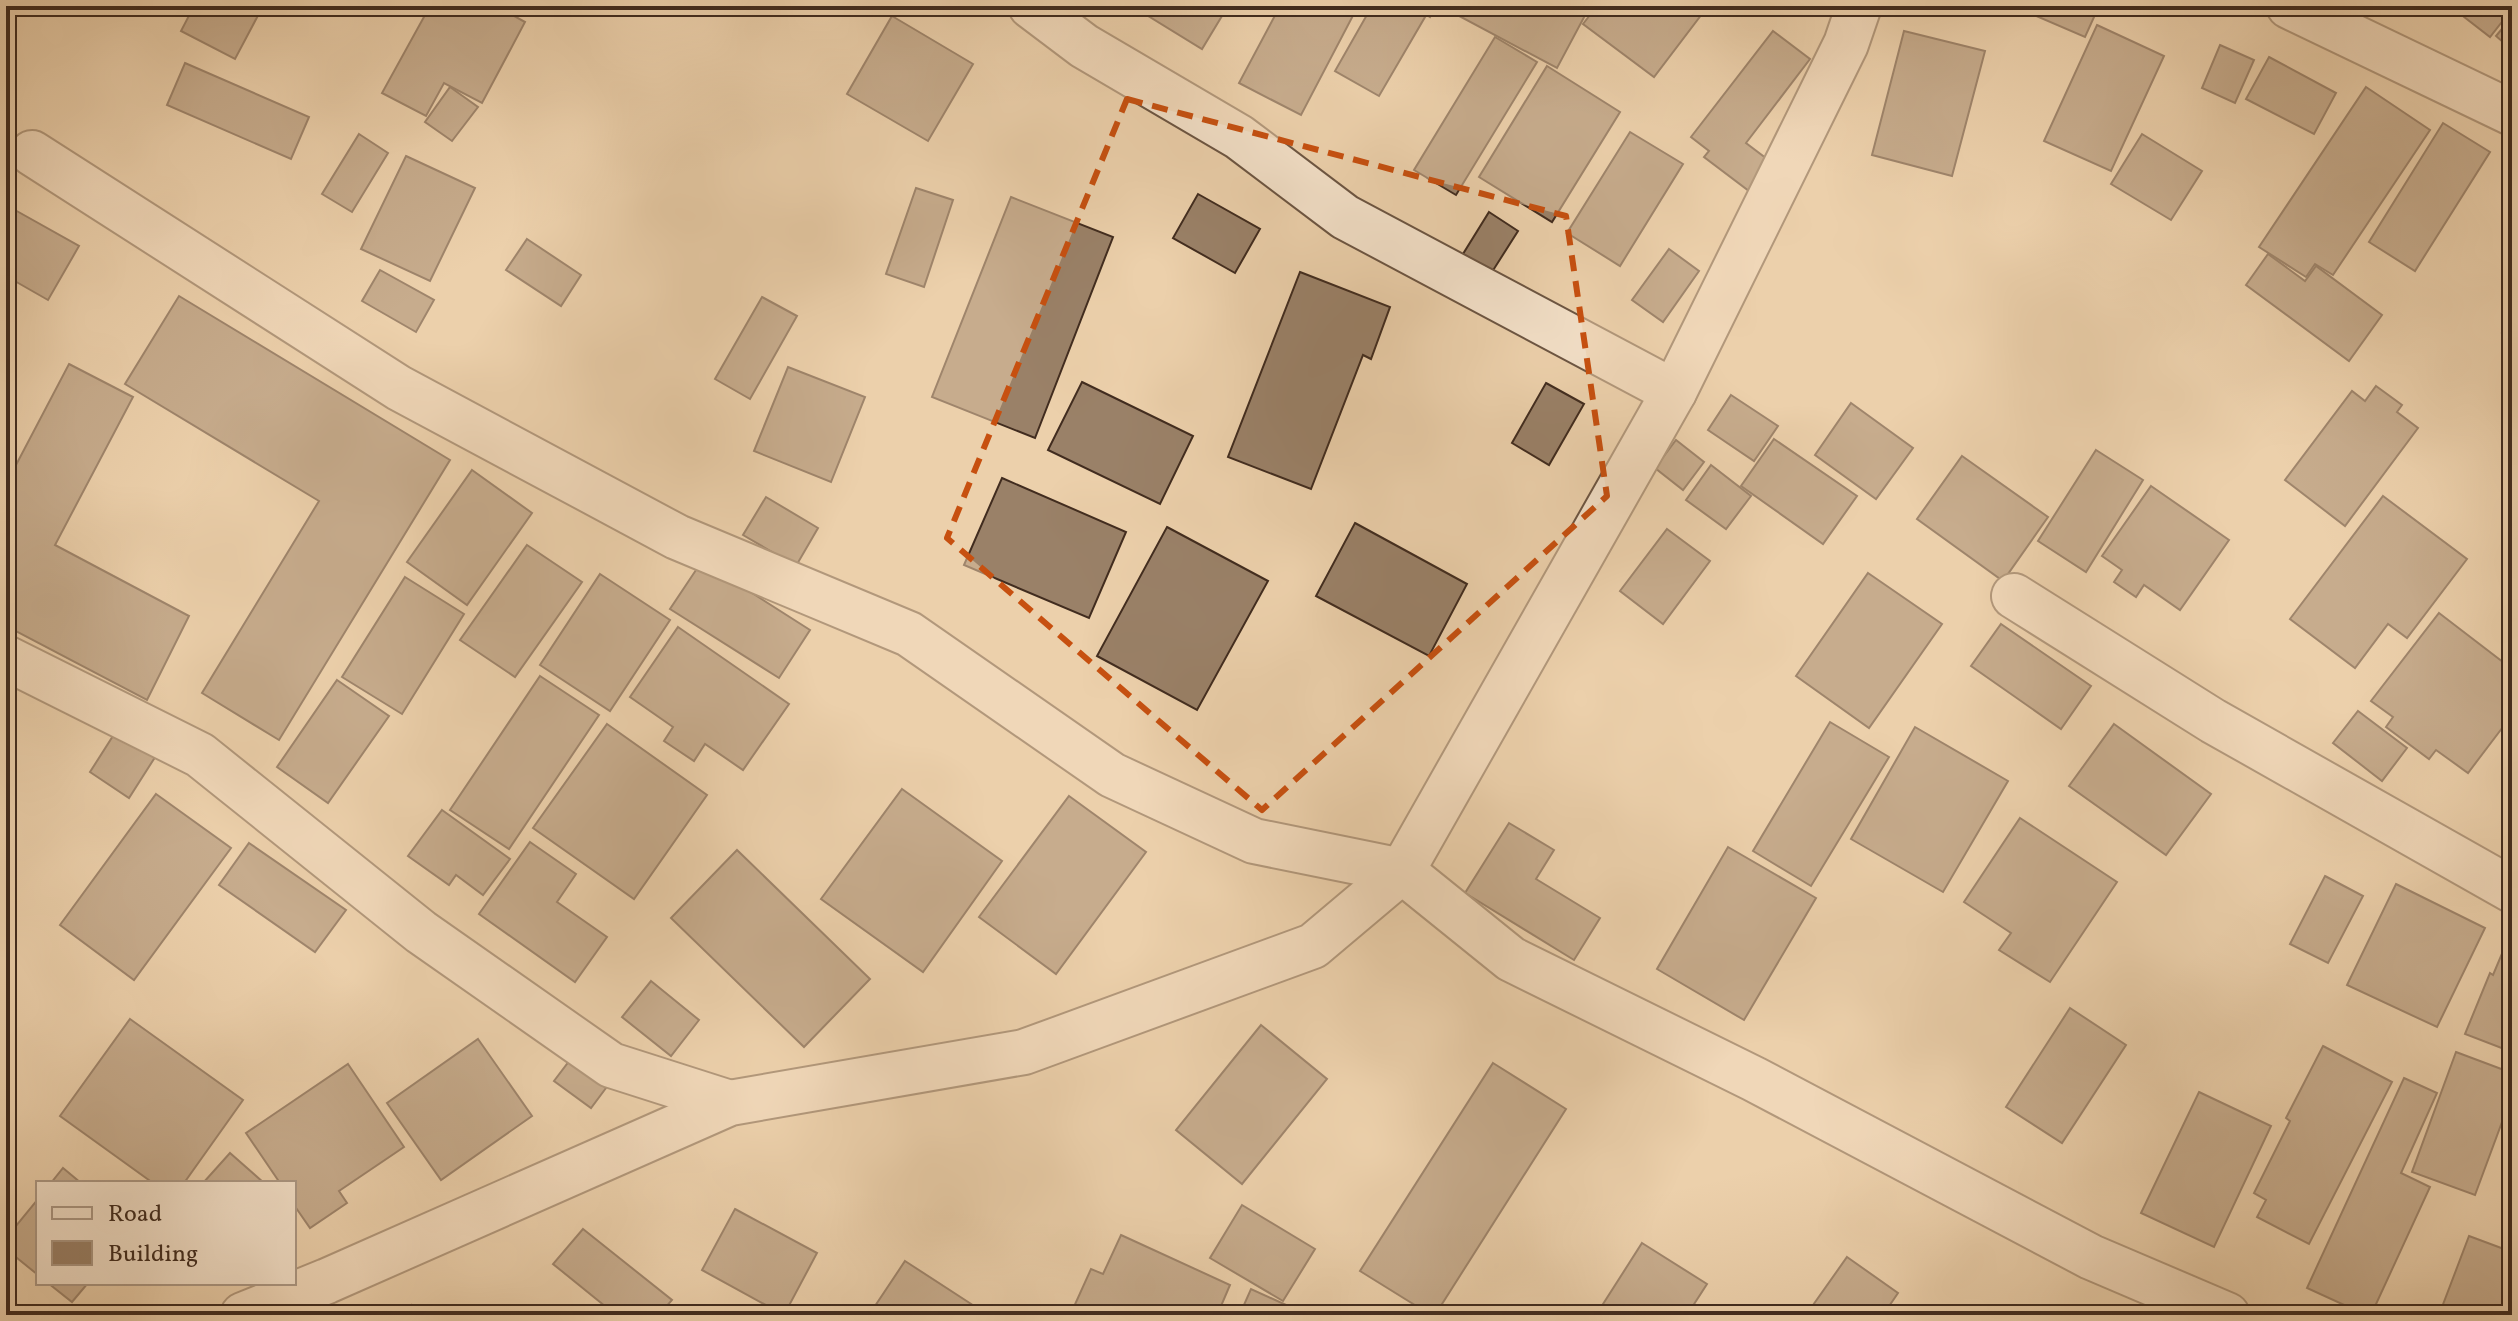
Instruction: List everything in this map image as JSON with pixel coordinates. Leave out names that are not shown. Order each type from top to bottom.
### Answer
[{"type":"street","points":[[1031,6],[1084,46],[1239,137],[1345,217],[1674,392]]},
{"type":"street","points":[[243,1315],[730,1103],[1024,1052],[1313,946],[1402,871],[1674,392],[1846,44],[1859,6]]},
{"type":"street","points":[[2289,6],[2512,113]]},
{"type":"street","points":[[32,153],[399,388],[677,537],[909,634],[1112,775],[1254,841],[1402,871],[1511,959],[1754,1079],[2091,1257],[2227,1315]]},
{"type":"street","points":[[2014,596],[2213,721],[2512,890]]},
{"type":"street","points":[[6,658],[200,755],[421,932],[611,1065],[730,1103]]},
{"type":"highlighted area","points":[[1127,99],[1566,216],[1607,496],[1262,810],[947,538]]},
{"type":"building","points":[[194,6],[263,6],[235,59],[181,31]]},
{"type":"building","points":[[430,6],[496,6],[525,22],[482,103],[444,83],[426,116],[382,93]]},
{"type":"building","points":[[1132,6],[1228,6],[1202,49]]},
{"type":"building","points":[[1280,6],[1358,6],[1301,115],[1239,83]]},
{"type":"building","points":[[1372,6],[1406,6],[1425,17],[1379,96],[1335,71]]},
{"type":"building","points":[[1413,6],[1436,6],[1430,17]]},
{"type":"building","points":[[1447,6],[1590,6],[1557,68],[1446,9]]},
{"type":"building","points":[[1597,6],[1708,6],[1654,77],[1583,24]]},
{"type":"building","points":[[2013,6],[2099,6],[2085,37]]},
{"type":"building","points":[[2450,6],[2512,6],[2512,9],[2490,37]]},
{"type":"building","points":[[892,16],[973,64],[928,141],[847,94]]},
{"type":"building","points":[[2512,17],[2512,50],[2496,36]]},
{"type":"building","points":[[2097,25],[2164,56],[2111,171],[2044,141]]},
{"type":"building","points":[[1773,31],[1810,59],[1746,143],[1771,162],[1749,191],[1704,157],[1709,151],[1691,137]]},
{"type":"building","points":[[1904,31],[1985,51],[1952,176],[1872,155]]},
{"type":"building","points":[[1495,37],[1537,62],[1456,195],[1414,170]]},
{"type":"building","points":[[2220,45],[2254,60],[2235,103],[2202,88]]},
{"type":"building","points":[[2269,57],[2336,93],[2314,134],[2246,99]]},
{"type":"building","points":[[185,63],[309,117],[291,159],[167,105]]},
{"type":"building","points":[[1547,66],[1620,112],[1552,222],[1479,177]]},
{"type":"building","points":[[450,87],[478,107],[452,141],[425,122]]},
{"type":"building","points":[[2366,87],[2430,130],[2333,275],[2315,264],[2306,277],[2259,247]]},
{"type":"building","points":[[2443,123],[2490,152],[2415,271],[2369,242]]},
{"type":"building","points":[[1630,132],[1683,164],[1620,266],[1567,233]]},
{"type":"building","points":[[359,134],[388,153],[352,212],[322,194]]},
{"type":"building","points":[[2142,134],[2202,171],[2171,220],[2111,184]]},
{"type":"building","points":[[406,156],[475,188],[430,281],[361,249]]},
{"type":"building","points":[[916,188],[953,200],[924,287],[886,274]]},
{"type":"building","points":[[1198,194],[1260,229],[1235,273],[1173,238]]},
{"type":"building","points":[[1011,197],[1113,237],[1035,438],[932,397]]},
{"type":"building","points":[[6,205],[79,246],[48,300],[6,276]]},
{"type":"building","points":[[1489,212],[1518,231],[1492,272],[1463,254]]},
{"type":"building","points":[[527,239],[581,275],[561,306],[506,270]]},
{"type":"building","points":[[1669,249],[1699,271],[1663,322],[1632,300]]},
{"type":"building","points":[[2268,254],[2305,281],[2316,266],[2382,315],[2349,361],[2246,285]]},
{"type":"building","points":[[380,270],[434,300],[416,332],[362,301]]},
{"type":"building","points":[[1300,272],[1390,307],[1371,359],[1363,355],[1311,489],[1228,457]]},
{"type":"building","points":[[179,296],[450,460],[279,740],[202,693],[319,501],[125,384]]},
{"type":"building","points":[[762,297],[797,316],[750,399],[715,379]]},
{"type":"building","points":[[2512,323],[2512,343],[2502,333]]},
{"type":"building","points":[[69,364],[133,397],[55,545],[189,616],[147,700],[6,626],[6,484]]},
{"type":"building","points":[[788,367],[865,397],[831,482],[754,451]]},
{"type":"building","points":[[1082,382],[1193,436],[1160,504],[1048,450]]},
{"type":"building","points":[[1546,383],[1584,404],[1549,465],[1512,443]]},
{"type":"building","points":[[2376,386],[2402,405],[2397,412],[2418,428],[2345,526],[2285,480],[2352,391],[2365,401]]},
{"type":"building","points":[[1731,395],[1778,426],[1754,461],[1708,430]]},
{"type":"building","points":[[1851,403],[1913,448],[1876,499],[1815,455]]},
{"type":"building","points":[[1774,439],[1857,496],[1823,544],[1741,486]]},
{"type":"building","points":[[1676,440],[1704,462],[1683,490],[1655,468]]},
{"type":"building","points":[[2096,450],[2143,480],[2086,572],[2038,541]]},
{"type":"building","points":[[1962,456],[2048,517],[2003,581],[1917,519]]},
{"type":"building","points":[[1711,465],[1751,496],[1726,529],[1686,500]]},
{"type":"building","points":[[472,470],[532,513],[467,605],[407,562]]},
{"type":"building","points":[[1002,478],[1126,532],[1089,618],[964,565]]},
{"type":"building","points":[[2151,486],[2229,540],[2180,610],[2144,585],[2136,597],[2114,582],[2122,570],[2102,556]]},
{"type":"building","points":[[2383,496],[2467,559],[2407,638],[2388,624],[2355,668],[2290,619]]},
{"type":"building","points":[[766,497],[818,528],[796,566],[743,535]]},
{"type":"building","points":[[1355,523],[1467,584],[1429,656],[1316,596]]},
{"type":"building","points":[[1167,527],[1268,581],[1197,710],[1097,656]]},
{"type":"building","points":[[1667,529],[1710,561],[1663,624],[1620,591]]},
{"type":"building","points":[[527,545],[582,582],[515,677],[460,640]]},
{"type":"building","points":[[702,561],[810,630],[779,678],[670,609]]},
{"type":"building","points":[[1868,573],[1942,624],[1869,728],[1796,676]]},
{"type":"building","points":[[600,574],[670,620],[610,711],[540,665]]},
{"type":"building","points":[[405,577],[464,614],[402,714],[342,677]]},
{"type":"building","points":[[2439,613],[2512,669],[2512,715],[2468,773],[2436,750],[2429,759],[2386,727],[2393,717],[2371,701]]},
{"type":"building","points":[[2001,624],[2091,686],[2061,729],[1971,666]]},
{"type":"building","points":[[678,627],[789,704],[743,770],[705,744],[694,761],[664,741],[673,727],[630,697]]},
{"type":"building","points":[[540,676],[599,715],[509,849],[450,810]]},
{"type":"building","points":[[337,680],[389,716],[328,803],[277,767]]},
{"type":"building","points":[[2358,711],[2407,748],[2382,781],[2333,743]]},
{"type":"building","points":[[1830,722],[1889,757],[1811,886],[1753,851]]},
{"type":"building","points":[[607,724],[707,795],[634,899],[533,828]]},
{"type":"building","points":[[2114,724],[2211,794],[2166,855],[2069,786]]},
{"type":"building","points":[[120,725],[159,751],[129,798],[90,772]]},
{"type":"building","points":[[1915,727],[2008,781],[1943,892],[1851,839]]},
{"type":"building","points":[[902,789],[1002,861],[923,972],[821,899]]},
{"type":"building","points":[[156,794],[231,848],[134,980],[60,925]]},
{"type":"building","points":[[1069,796],[1146,852],[1056,974],[979,917]]},
{"type":"building","points":[[442,810],[510,859],[483,895],[456,875],[449,885],[408,856]]},
{"type":"building","points":[[2020,818],[2117,882],[2050,982],[1999,950],[2011,933],[1964,902]]},
{"type":"building","points":[[1509,823],[1554,850],[1536,879],[1600,918],[1574,960],[1465,893]]},
{"type":"building","points":[[530,842],[576,874],[557,902],[607,937],[575,982],[479,914]]},
{"type":"building","points":[[249,843],[346,910],[315,952],[219,885]]},
{"type":"building","points":[[1728,847],[1816,898],[1744,1020],[1657,969]]},
{"type":"building","points":[[737,850],[870,979],[804,1047],[671,918]]},
{"type":"building","points":[[2325,876],[2363,896],[2328,963],[2290,944]]},
{"type":"building","points":[[2396,884],[2485,928],[2437,1027],[2347,985]]},
{"type":"building","points":[[2512,930],[2512,1052],[2465,1034]]},
{"type":"building","points":[[651,981],[699,1020],[671,1056],[622,1017]]},
{"type":"building","points":[[2070,1008],[2126,1045],[2062,1143],[2006,1107]]},
{"type":"building","points":[[130,1019],[243,1100],[185,1181],[150,1181],[60,1116]]},
{"type":"building","points":[[1261,1025],[1327,1079],[1242,1184],[1176,1130]]},
{"type":"building","points":[[478,1039],[532,1116],[441,1180],[387,1103]]},
{"type":"building","points":[[2323,1046],[2392,1082],[2309,1244],[2257,1217],[2266,1200],[2254,1193],[2290,1121],[2286,1118]]},
{"type":"building","points":[[2456,1052],[2512,1073],[2512,1095],[2475,1195],[2412,1172]]},
{"type":"building","points":[[570,1060],[606,1088],[591,1108],[554,1081]]},
{"type":"building","points":[[1493,1063],[1566,1109],[1435,1315],[1431,1315],[1360,1271]]},
{"type":"building","points":[[348,1064],[404,1147],[339,1191],[347,1203],[310,1228],[296,1208],[296,1181],[279,1181],[246,1133]]},
{"type":"building","points":[[2404,1078],[2437,1093],[2401,1173],[2430,1187],[2371,1315],[2366,1315],[2307,1288]]},
{"type":"building","points":[[2199,1092],[2271,1126],[2214,1247],[2141,1213]]},
{"type":"building","points":[[230,1153],[262,1181],[205,1181]]},
{"type":"building","points":[[63,1168],[79,1181],[53,1181]]},
{"type":"building","points":[[36,1201],[36,1273],[6,1249],[6,1238]]},
{"type":"building","points":[[1242,1205],[1315,1249],[1283,1301],[1210,1258]]},
{"type":"building","points":[[735,1209],[817,1253],[784,1315],[702,1270]]},
{"type":"building","points":[[583,1229],[672,1300],[659,1315],[616,1315],[553,1264]]},
{"type":"building","points":[[1121,1235],[1230,1285],[1221,1306],[1240,1314],[1251,1289],[1295,1309],[1292,1315],[1080,1315],[1072,1311],[1091,1269],[1103,1274]]},
{"type":"building","points":[[2469,1236],[2512,1252],[2512,1315],[2439,1315]]},
{"type":"building","points":[[1642,1243],[1707,1284],[1687,1315],[1596,1315]]},
{"type":"building","points":[[1847,1257],[1898,1293],[1883,1315],[1806,1315]]},
{"type":"building","points":[[905,1261],[982,1311],[980,1315],[869,1315]]},
{"type":"building","points":[[51,1285],[86,1285],[72,1302]]},
{"type":"building","points":[[6,1296],[22,1309],[18,1315],[6,1315]]},
{"type":"building","points":[[412,1305],[427,1315],[406,1315]]}]
